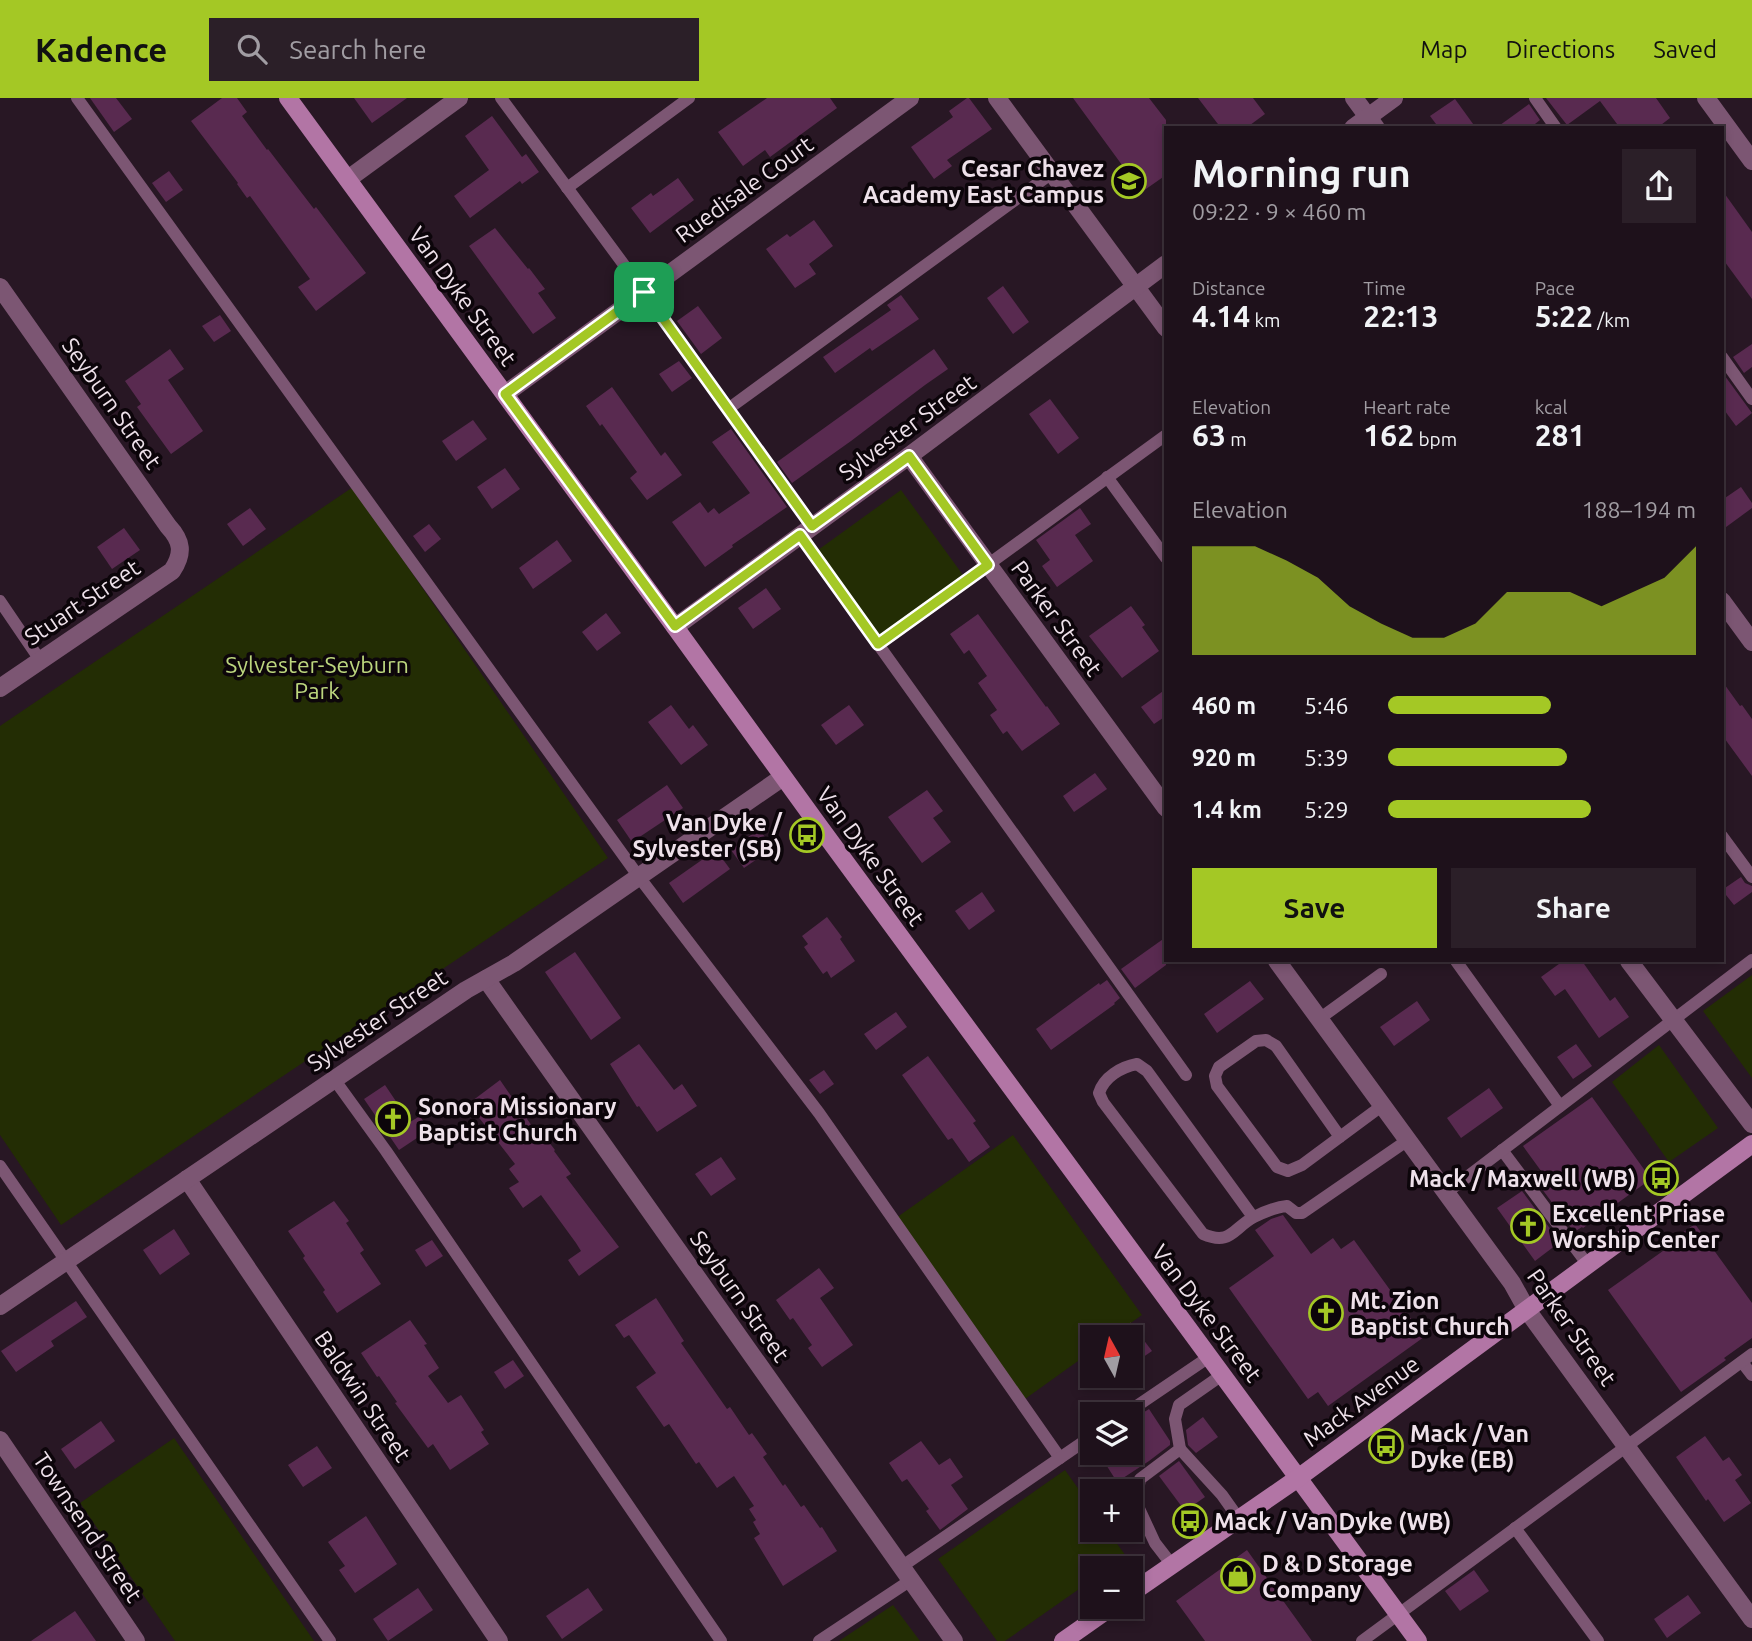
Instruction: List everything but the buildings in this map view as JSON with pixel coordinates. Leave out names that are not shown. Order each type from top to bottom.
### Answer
[{"type":"main road","name":"Van Dyke Street","points":[[288,98],[1418,1641]]},
{"type":"main road","name":"Mack Avenue","points":[[1143,1585],[1298,1478],[1752,1144]]},
{"type":"main road","points":[[1067,1640],[1095,1619]]},
{"type":"street","points":[[348,179],[459,98]]},
{"type":"street","name":"Ruedisale Court","points":[[505,394],[910,98]]},
{"type":"street","points":[[997,98],[1164,325]]},
{"type":"street","points":[[1354,98],[1372,122],[1394,98]]},
{"type":"street","points":[[1706,98],[1752,161]]},
{"type":"street","name":"Sylvester Street","points":[[675,626],[1164,265]]},
{"type":"street","name":"Seyburn Street","points":[[0,287],[176,534],[181,549]]},
{"type":"street","name":"Parker Street","points":[[909,456],[1164,805]]},
{"type":"street","name":"Stuart Street","points":[[0,688],[172,571],[181,549]]},
{"type":"street","points":[[1724,604],[1752,642]]},
{"type":"street","name":"Sylvester Street","points":[[0,1306],[466,989],[514,963],[783,777]]},
{"type":"street","name":"Parker Street","points":[[1278,962],[1518,1291],[1527,1310],[1752,1619]]},
{"type":"street","points":[[1630,962],[1752,1124]]},
{"type":"street","name":"Seyburn Street","points":[[486,979],[954,1641]]},
{"type":"street","name":"Baldwin Street","points":[[187,1179],[499,1641]]},
{"type":"street","name":"Townsend Street","points":[[0,1440],[136,1641]]},
{"type":"lane","points":[[77,98],[639,877],[819,1113],[1060,1458]]},
{"type":"lane","points":[[501,98],[728,409],[878,644],[1186,1074]]},
{"type":"lane","points":[[567,188],[689,98]]},
{"type":"lane","points":[[1535,98],[1555,126]]},
{"type":"lane","points":[[728,409],[1052,173]]},
{"type":"lane","points":[[1724,361],[1752,399]]},
{"type":"lane","points":[[878,644],[1164,436]]},
{"type":"lane","points":[[1107,477],[1164,555]]},
{"type":"lane","points":[[0,601],[40,660]]},
{"type":"lane","points":[[1724,839],[1752,877]]},
{"type":"lane","points":[[1446,1193],[1752,960]]},
{"type":"lane","points":[[1457,962],[1560,1106]]},
{"type":"lane","points":[[1319,1019],[1381,974]]},
{"type":"lane","points":[[1340,1137],[1276,1046],[1266,1040],[1255,1041],[1219,1067],[1217,1086],[1278,1167],[1288,1171],[1302,1165],[1340,1137],[1383,1105]]},
{"type":"lane","points":[[1253,1217],[1147,1071],[1137,1063],[1125,1066],[1102,1083],[1099,1093],[1103,1102],[1203,1234],[1215,1239],[1226,1237],[1253,1217],[1287,1206],[1296,1213],[1302,1213],[1408,1140]]},
{"type":"lane","points":[[334,1079],[721,1641]]},
{"type":"lane","points":[[1502,1150],[1588,1265]]},
{"type":"lane","points":[[0,1166],[330,1641]]},
{"type":"lane","points":[[1143,1402],[1209,1357]]},
{"type":"lane","points":[[1362,1641],[1747,1358],[1752,1376]]},
{"type":"lane","points":[[1222,1375],[1179,1405],[1175,1419],[1180,1449],[1222,1495],[1239,1519]]},
{"type":"lane","points":[[819,1641],[1080,1444]]},
{"type":"lane","points":[[1172,1565],[1155,1543],[1136,1502],[1140,1479],[1180,1449]]},
{"type":"lane","points":[[1515,1528],[1598,1641]]},
{"type":"green space","name":"Sylvester-Seyburn Park","points":[[353,487],[608,858],[61,1225],[0,1135],[0,726]]},
{"type":"green space","points":[[901,490],[963,575],[879,635],[818,550]]},
{"type":"green space","points":[[1752,975],[1752,1078],[1703,1011]]},
{"type":"green space","points":[[1659,1045],[1718,1128],[1669,1162],[1612,1082]]},
{"type":"green space","points":[[1013,1135],[1142,1315],[1128,1325],[1080,1325],[1080,1360],[1025,1399],[896,1218]]},
{"type":"green space","points":[[174,1438],[314,1641],[175,1641],[80,1503]]},
{"type":"green space","points":[[1065,1470],[1080,1491],[1080,1542],[1116,1542],[1126,1556],[1080,1556],[1080,1588],[1005,1641],[997,1641],[938,1559]]},
{"type":"green space","points":[[893,1605],[920,1641],[839,1641]]},
{"type":"place","name":"Cesar Chavez Academy East Campus","points":[[1129,181]]},
{"type":"place","name":"Van Dyke / Sylvester (SB)","points":[[807,835]]},
{"type":"place","name":"Sonora Missionary Baptist Church","points":[[393,1119]]},
{"type":"place","name":"Mack / Maxwell (WB)","points":[[1661,1178]]},
{"type":"place","name":"Excellent Priase Worship Center","points":[[1528,1226]]},
{"type":"place","name":"Mt. Zion Baptist Church","points":[[1326,1313]]},
{"type":"place","name":"Mack / Van Dyke (EB)","points":[[1386,1446]]},
{"type":"place","name":"Mack / Van Dyke (WB)","points":[[1190,1521]]},
{"type":"place","name":"D & D Storage Company","points":[[1238,1576]]},
{"type":"route","points":[[644,292],[812,526],[909,456],[988,565],[878,644],[800,535],[675,626],[505,394],[644,292]]}]
